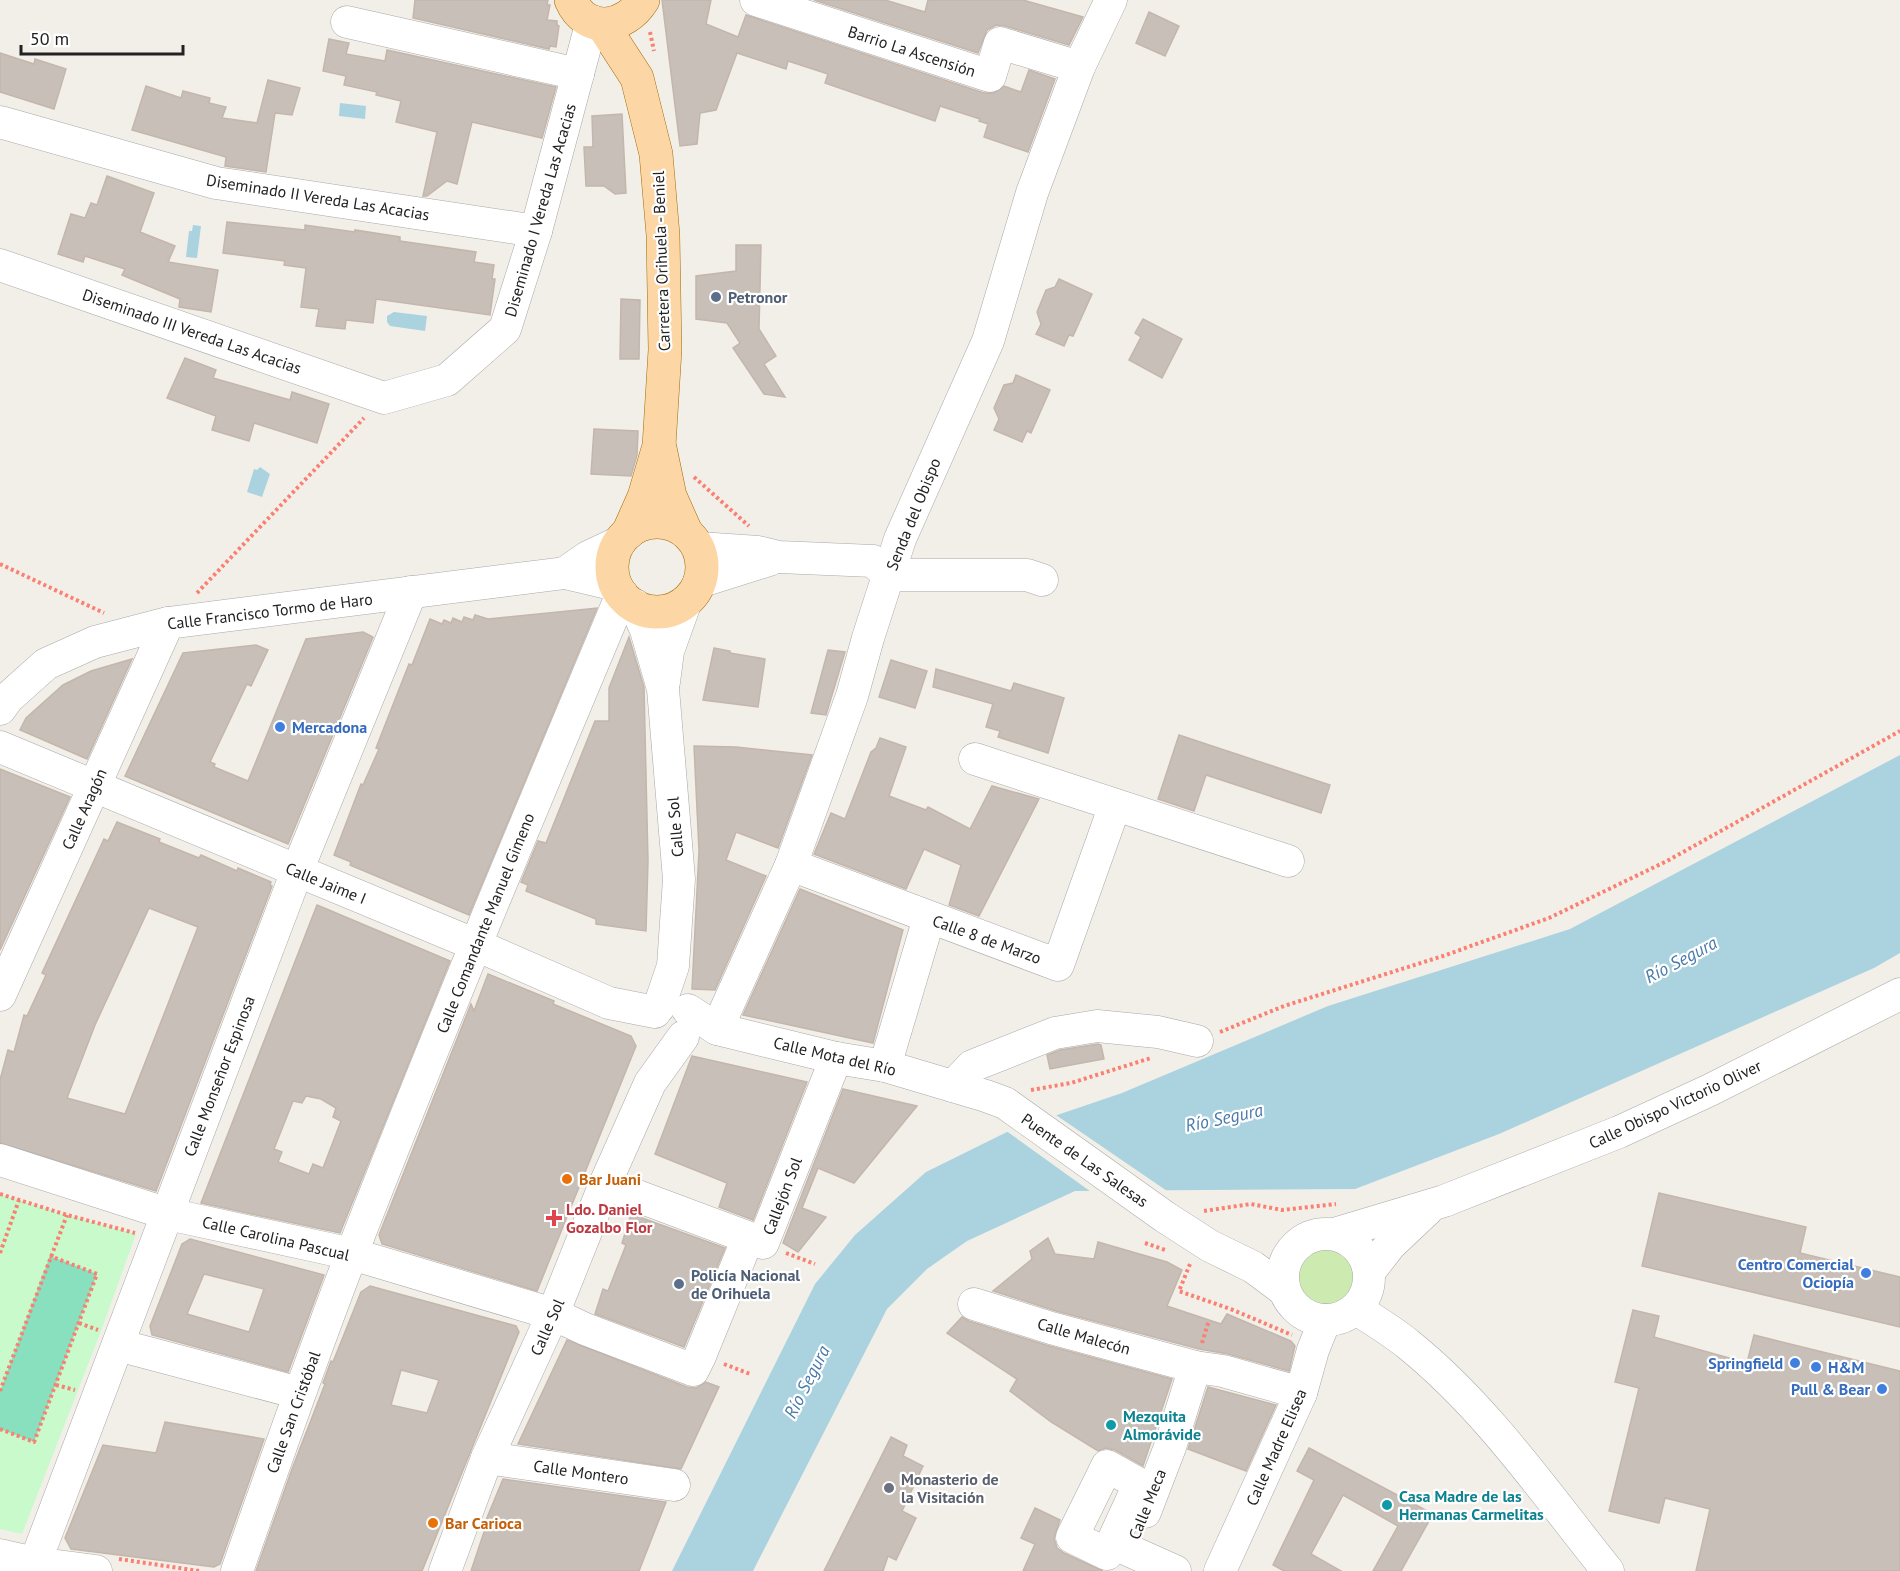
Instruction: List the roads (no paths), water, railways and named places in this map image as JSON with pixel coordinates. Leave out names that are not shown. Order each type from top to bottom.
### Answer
[{"type":"main road","points":[[588,15],[615,24],[635,11],[644,0]]},
{"type":"main road","name":"Carretera Orihuela - Beniel","points":[[624,537],[644,497],[659,446],[665,350],[663,235],[657,154],[636,78],[644,0]]},
{"type":"main road","name":"Carretera Orihuela - Beniel","points":[[588,15],[636,78]]},
{"type":"main road","name":"Carretera Orihuela - Beniel","points":[[659,446],[670,496],[692,540]]},
{"type":"main road","points":[[651,522],[663,522],[675,525],[692,540],[702,571],[693,592],[674,608],[661,611],[647,610],[624,595],[612,568],[614,554],[624,537],[638,526],[651,522]]},
{"type":"street","name":"Barrio La Ascensión","points":[[756,0],[990,76],[1000,43],[1079,66]]},
{"type":"street","name":"Senda del Obispo","points":[[679,1021],[791,865],[852,696],[900,540],[988,340],[1032,193],[1102,2]]},
{"type":"street","name":"Diseminado I Vereda Las Acacias","points":[[384,398],[447,380],[505,329],[536,231],[578,74],[588,15]]},
{"type":"street","points":[[347,22],[578,74]]},
{"type":"street","name":"Diseminado II Vereda Las Acacias","points":[[0,122],[216,183],[536,231]]},
{"type":"street","name":"Diseminado III Vereda Las Acacias","points":[[0,265],[384,398]]},
{"type":"street","name":"Calle Francisco Tormo de Haro","points":[[565,573],[624,537]]},
{"type":"street","points":[[692,540],[779,557],[873,561],[888,575],[1027,575],[1042,580]]},
{"type":"street","points":[[663,689],[668,651],[693,592],[779,557]]},
{"type":"street","name":"Calle Francisco Tormo de Haro","points":[[0,709],[8,698],[46,664],[95,642],[154,627],[565,573],[624,595]]},
{"type":"street","name":"Calle Monseñor Espinosa","points":[[35,1563],[109,1338],[168,1214],[297,872],[411,592]]},
{"type":"street","points":[[624,595],[646,630],[663,689]]},
{"type":"street","name":"Calle Comandante Manuel Gimeno","points":[[352,1254],[476,945],[624,595]]},
{"type":"street","name":"Calle Aragón","points":[[0,995],[93,787],[154,627]]},
{"type":"street","name":"Calle Sol","points":[[445,1571],[487,1458],[553,1314],[605,1184],[679,1021],[673,966],[680,879],[663,689]]},
{"type":"street","name":"Calle Jaime I","points":[[0,747],[476,945],[609,1003],[679,1021]]},
{"type":"street","points":[[975,759],[1288,861]]},
{"type":"street","name":"Calle 8 de Marzo","points":[[791,865],[1058,965],[1115,805]]},
{"type":"street","points":[[885,1066],[929,918]]},
{"type":"street","name":"Calle Obispo Victorio Oliver","points":[[1334,1234],[1444,1201],[1628,1128],[1710,1090],[1900,994]]},
{"type":"street","name":"Calle Mota del Río","points":[[679,1021],[836,1058],[885,1066],[953,1086],[1017,1097]]},
{"type":"street","points":[[953,1086],[972,1066],[1055,1033],[1097,1026],[1158,1032],[1197,1041]]},
{"type":"street","name":"Callejón Sol","points":[[605,1184],[764,1244],[836,1058]]},
{"type":"street","name":"Puente de Las Salesas","points":[[1017,1097],[1165,1217],[1198,1254]]},
{"type":"street","name":"Calle Carolina Pascual","points":[[0,1160],[168,1214],[352,1254],[553,1314],[585,1329],[693,1370],[748,1238]]},
{"type":"street","name":"Calle Obispo Victorio Oliver","points":[[1369,1272],[1390,1245],[1422,1213],[1444,1201]]},
{"type":"street","points":[[1198,1254],[1298,1243],[1315,1235],[1334,1234],[1358,1247],[1366,1258],[1369,1285],[1356,1309],[1336,1319],[1325,1320],[1312,1318],[1300,1312],[1291,1302],[1284,1290],[1282,1277],[1284,1264],[1298,1243]]},
{"type":"street","name":"Calle San Cristóbal","points":[[237,1571],[299,1393],[352,1254]]},
{"type":"street","points":[[1198,1254],[1253,1267],[1284,1290]]},
{"type":"street","name":"Calle Malecón","points":[[974,1304],[1051,1328],[1301,1393]]},
{"type":"street","points":[[1356,1309],[1409,1345],[1474,1407],[1608,1571]]},
{"type":"street","name":"Calle Madre Elisea","points":[[1220,1571],[1301,1393],[1313,1350],[1325,1320]]},
{"type":"street","points":[[109,1338],[299,1393]]},
{"type":"street","name":"Calle Meca","points":[[1124,1561],[1170,1447],[1195,1367]]},
{"type":"street","name":"Calle Montero","points":[[487,1458],[674,1485]]},
{"type":"street","points":[[0,1555],[35,1563],[96,1571]]},
{"type":"street","points":[[1124,1561],[1174,1571]]},
{"type":"water","points":[[340,103],[366,106],[365,119],[339,116]]},
{"type":"water","points":[[193,225],[201,226],[197,258],[186,257],[189,231],[192,231]]},
{"type":"water","points":[[394,312],[427,316],[425,331],[390,326],[387,316]]},
{"type":"water","points":[[260,467],[270,474],[262,497],[247,492],[254,469],[257,470]]},
{"type":"water","name":"Río Segura","points":[[1900,755],[1900,953],[1874,968],[1499,1134],[1355,1189],[1075,1191],[967,1241],[927,1269],[887,1309],[753,1571],[672,1571],[815,1284],[855,1235],[926,1172],[1007,1132],[1122,1093],[1328,1006],[1570,929]]},
{"type":"place","name":"Petronor","points":[[716,297]]},
{"type":"place","name":"Mercadona","points":[[280,727]]},
{"type":"place","name":"Bar Juani","points":[[567,1179]]},
{"type":"place","name":"Ldo. Daniel Gozalbo Flor","points":[[554,1218]]},
{"type":"place","name":"Centro Comercial Ociopía","points":[[1866,1273]]},
{"type":"place","name":"Policía Nacional de Orihuela","points":[[679,1284]]},
{"type":"place","name":"Springfield","points":[[1795,1363]]},
{"type":"place","name":"H&M","points":[[1816,1367]]},
{"type":"place","name":"Pull & Bear","points":[[1882,1389]]},
{"type":"place","name":"Mezquita Almorávide","points":[[1111,1425]]},
{"type":"place","name":"Monasterio de la Visitación","points":[[889,1488]]},
{"type":"place","name":"Casa Madre de las Hermanas Carmelitas","points":[[1387,1505]]},
{"type":"place","name":"Bar Carioca","points":[[433,1523]]}]
